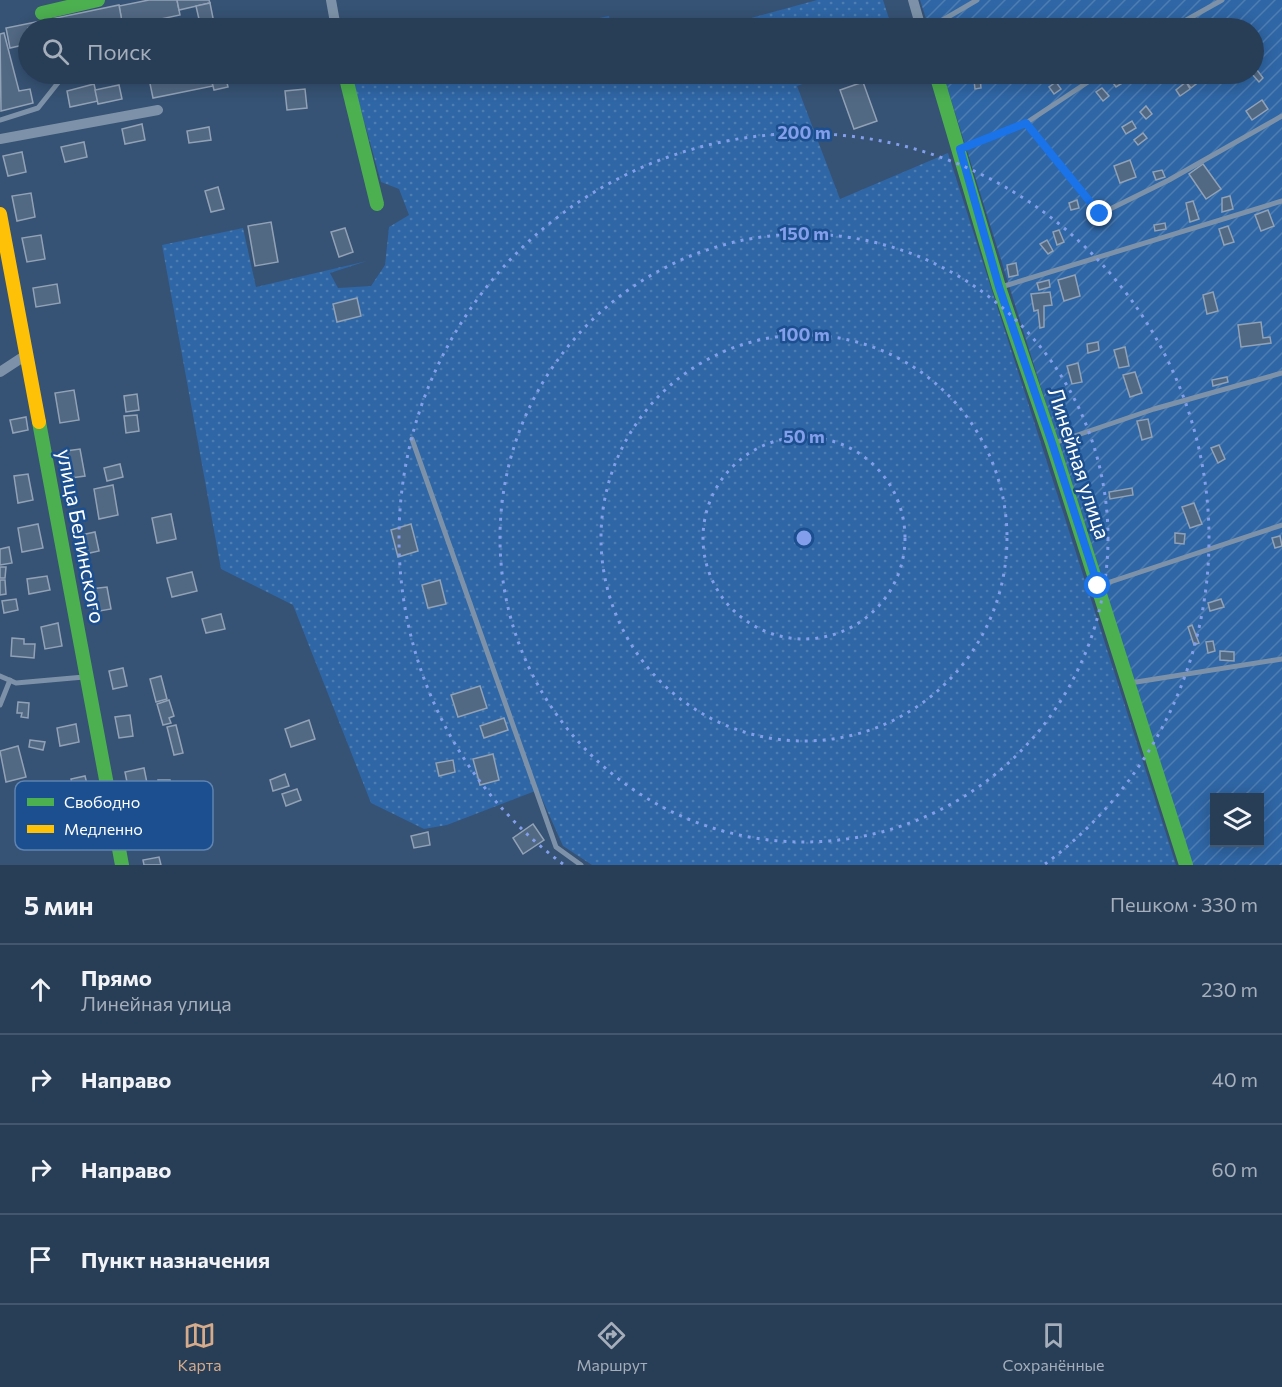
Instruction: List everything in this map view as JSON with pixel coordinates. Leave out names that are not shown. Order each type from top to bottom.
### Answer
[{"type":"street","points":[[42,13],[98,0]]},
{"type":"street","points":[[331,0],[334,18]]},
{"type":"street","points":[[912,0],[918,18]]},
{"type":"street","points":[[347,84],[377,204]]},
{"type":"street","name":"Линейная улица","points":[[939,84],[999,287],[1052,443],[1186,865]]},
{"type":"street","points":[[0,139],[158,110]]},
{"type":"street","name":"улица Белинского","points":[[0,214],[5,261],[26,355],[106,781]]},
{"type":"street","points":[[0,372],[26,355]]},
{"type":"street","name":"улица Белинского","points":[[119,850],[122,865]]},
{"type":"lane","points":[[946,18],[977,0]]},
{"type":"lane","points":[[1190,18],[1222,0]]},
{"type":"lane","points":[[0,120],[38,108],[57,84]]},
{"type":"lane","points":[[960,149],[1026,123],[1085,84]]},
{"type":"lane","points":[[1026,123],[1100,214],[1169,180],[1282,116]]},
{"type":"lane","points":[[999,287],[1282,201]]},
{"type":"lane","points":[[1052,443],[1134,416],[1282,373]]},
{"type":"lane","points":[[412,439],[556,847],[581,865]]},
{"type":"lane","points":[[1098,586],[1282,525]]},
{"type":"lane","points":[[1128,683],[1282,659]]},
{"type":"lane","points":[[0,676],[16,683],[87,677]]},
{"type":"lane","points":[[0,705],[10,680]]},
{"type":"shaded area","points":[[817,0],[883,0],[889,18],[751,18]]},
{"type":"shaded area","points":[[920,0],[1282,0],[1282,865],[1190,865],[946,84],[1264,84],[1264,18],[926,18]]},
{"type":"shaded area","points":[[354,84],[802,84],[797,86],[840,199],[948,153],[1176,865],[592,865],[563,846],[538,790],[447,825],[424,829],[371,803],[293,605],[221,569],[162,245],[243,228],[256,287],[367,261],[330,273],[338,288],[371,286],[385,265],[389,227],[409,215],[399,189],[381,182]]},
{"type":"building","points":[[149,0],[177,0],[180,15],[166,18],[121,18],[119,6]]},
{"type":"building","points":[[177,0],[209,0],[210,3],[179,10]]},
{"type":"building","points":[[210,3],[213,18],[199,18],[196,6]]},
{"type":"building","points":[[119,5],[121,18],[56,18]]},
{"type":"building","points":[[18,26],[18,46],[10,48],[6,28]]},
{"type":"building","points":[[4,33],[19,91],[30,89],[33,103],[1,111],[0,34]]},
{"type":"building","points":[[94,84],[98,101],[70,107],[67,91]]},
{"type":"building","points":[[150,84],[212,84],[213,86],[153,98]]},
{"type":"building","points":[[212,84],[227,84],[228,87],[214,90]]},
{"type":"building","points":[[864,84],[877,121],[854,129],[840,90]]},
{"type":"building","points":[[974,84],[981,84],[981,88],[975,89]]},
{"type":"building","points":[[1057,84],[1061,89],[1054,94],[1049,87]]},
{"type":"building","points":[[1184,84],[1187,84],[1190,89],[1180,96],[1176,90]]},
{"type":"building","points":[[119,85],[122,99],[98,104],[95,90]]},
{"type":"building","points":[[1102,88],[1109,96],[1103,101],[1096,92]]},
{"type":"building","points":[[305,89],[307,108],[287,110],[285,91]]},
{"type":"building","points":[[1262,100],[1268,109],[1252,120],[1246,111]]},
{"type":"building","points":[[1146,106],[1152,114],[1146,119],[1140,112]]},
{"type":"building","points":[[1132,121],[1136,128],[1126,134],[1122,127]]},
{"type":"building","points":[[142,124],[145,140],[125,144],[122,129]]},
{"type":"building","points":[[209,127],[211,140],[189,143],[187,131]]},
{"type":"building","points":[[1143,133],[1147,138],[1138,145],[1134,140]]},
{"type":"building","points":[[84,142],[87,157],[65,162],[61,147]]},
{"type":"building","points":[[22,152],[26,172],[8,176],[3,156]]},
{"type":"building","points":[[1130,160],[1136,177],[1120,183],[1114,166]]},
{"type":"building","points":[[1203,164],[1221,189],[1206,199],[1189,174]]},
{"type":"building","points":[[1162,170],[1165,177],[1156,180],[1153,172]]},
{"type":"building","points":[[218,187],[224,209],[211,212],[205,191]]},
{"type":"building","points":[[31,193],[35,217],[17,221],[12,196]]},
{"type":"building","points":[[1230,196],[1233,209],[1222,212],[1222,198]]},
{"type":"building","points":[[1077,200],[1079,208],[1071,210],[1069,203]]},
{"type":"building","points":[[1193,201],[1199,219],[1190,222],[1186,203]]},
{"type":"building","points":[[1268,210],[1274,226],[1261,231],[1255,215]]},
{"type":"building","points":[[271,222],[278,262],[255,266],[248,226]]},
{"type":"building","points":[[1165,223],[1166,229],[1155,231],[1154,225]]},
{"type":"building","points":[[1228,226],[1234,242],[1224,245],[1219,229]]},
{"type":"building","points":[[345,228],[353,252],[339,257],[331,232]]},
{"type":"building","points":[[1059,230],[1064,242],[1057,245],[1053,232]]},
{"type":"building","points":[[41,235],[45,259],[27,262],[22,238]]},
{"type":"building","points":[[1047,240],[1053,251],[1048,254],[1040,244]]},
{"type":"building","points":[[1016,263],[1018,275],[1009,277],[1007,265]]},
{"type":"building","points":[[1075,275],[1080,296],[1064,301],[1058,280]]},
{"type":"building","points":[[1049,280],[1050,287],[1039,290],[1037,283]]},
{"type":"building","points":[[57,284],[60,303],[36,307],[33,288]]},
{"type":"building","points":[[1050,292],[1052,305],[1044,306],[1044,327],[1040,328],[1038,310],[1034,311],[1031,294]]},
{"type":"building","points":[[1213,292],[1218,311],[1207,314],[1203,295]]},
{"type":"building","points":[[357,298],[361,316],[337,322],[333,304]]},
{"type":"building","points":[[1261,322],[1263,338],[1270,337],[1271,343],[1241,347],[1238,325]]},
{"type":"building","points":[[1098,342],[1099,350],[1088,353],[1087,344]]},
{"type":"building","points":[[1125,347],[1129,366],[1119,368],[1114,350]]},
{"type":"building","points":[[1078,363],[1082,382],[1072,384],[1067,366]]},
{"type":"building","points":[[1135,372],[1142,393],[1130,397],[1123,375]]},
{"type":"building","points":[[1227,377],[1228,382],[1213,386],[1212,380]]},
{"type":"building","points":[[74,390],[79,420],[60,423],[55,393]]},
{"type":"building","points":[[137,394],[139,410],[126,412],[124,396]]},
{"type":"building","points":[[137,415],[139,431],[126,433],[124,416]]},
{"type":"building","points":[[26,417],[28,430],[13,433],[10,420]]},
{"type":"building","points":[[1148,419],[1152,437],[1142,440],[1137,421]]},
{"type":"building","points":[[1219,445],[1225,459],[1218,463],[1211,448]]},
{"type":"building","points":[[80,449],[85,476],[71,478],[66,451]]},
{"type":"building","points":[[120,464],[123,477],[107,481],[104,468]]},
{"type":"building","points":[[28,474],[33,500],[18,503],[14,476]]},
{"type":"building","points":[[113,485],[118,515],[99,519],[94,489]]},
{"type":"building","points":[[1132,488],[1133,495],[1110,499],[1109,492]]},
{"type":"building","points":[[1194,503],[1202,524],[1190,528],[1182,507]]},
{"type":"building","points":[[171,514],[176,539],[157,543],[152,518]]},
{"type":"building","points":[[38,524],[43,548],[22,552],[18,528]]},
{"type":"building","points":[[411,524],[418,551],[398,557],[391,530]]},
{"type":"building","points":[[95,532],[99,551],[85,554],[81,535]]},
{"type":"building","points":[[1175,533],[1185,534],[1184,544],[1175,543]]},
{"type":"building","points":[[1280,536],[1282,546],[1275,548],[1272,538]]},
{"type":"building","points":[[9,547],[12,563],[0,565],[0,549]]},
{"type":"building","points":[[0,567],[6,567],[5,578],[0,578]]},
{"type":"building","points":[[192,572],[197,591],[172,597],[167,578]]},
{"type":"building","points":[[47,576],[50,590],[29,594],[27,579]]},
{"type":"building","points":[[0,580],[5,580],[6,594],[0,595]]},
{"type":"building","points":[[440,580],[446,604],[428,608],[422,585]]},
{"type":"building","points":[[107,587],[111,609],[94,612],[90,589]]},
{"type":"building","points":[[16,599],[18,610],[4,613],[2,601]]},
{"type":"building","points":[[1221,599],[1224,607],[1210,611],[1208,603]]},
{"type":"building","points":[[221,614],[225,629],[206,633],[202,619]]},
{"type":"building","points":[[58,623],[62,646],[45,649],[41,627]]},
{"type":"building","points":[[1192,625],[1199,643],[1194,645],[1188,627]]},
{"type":"building","points":[[12,638],[24,639],[24,644],[35,644],[34,658],[11,656]]},
{"type":"building","points":[[1213,641],[1215,651],[1208,653],[1206,642]]},
{"type":"building","points":[[1220,651],[1234,652],[1234,661],[1220,660]]},
{"type":"building","points":[[123,668],[127,686],[113,689],[109,671]]},
{"type":"building","points":[[161,676],[167,699],[156,702],[150,679]]},
{"type":"building","points":[[480,686],[487,708],[458,717],[451,695]]},
{"type":"building","points":[[169,700],[174,716],[169,718],[171,723],[163,725],[157,704]]},
{"type":"building","points":[[18,702],[29,703],[28,718],[21,717],[22,713],[17,713]]},
{"type":"building","points":[[130,715],[133,736],[119,738],[115,717]]},
{"type":"building","points":[[504,718],[508,730],[484,738],[480,726]]},
{"type":"building","points":[[309,720],[315,739],[291,747],[285,729]]},
{"type":"building","points":[[76,724],[79,742],[60,746],[57,728]]},
{"type":"building","points":[[176,725],[183,753],[174,755],[167,727]]},
{"type":"building","points":[[30,740],[45,742],[43,750],[29,747]]},
{"type":"building","points":[[18,746],[26,777],[6,782],[0,751]]},
{"type":"building","points":[[493,754],[499,780],[480,785],[473,759]]},
{"type":"building","points":[[453,760],[455,772],[439,776],[436,763]]},
{"type":"building","points":[[144,768],[147,781],[127,781],[125,772]]},
{"type":"building","points":[[285,774],[289,786],[273,791],[270,780]]},
{"type":"building","points":[[85,776],[86,781],[71,781],[71,779]]},
{"type":"building","points":[[297,789],[301,800],[286,806],[282,794]]},
{"type":"building","points":[[533,824],[544,840],[523,854],[513,838]]},
{"type":"building","points":[[428,832],[430,845],[414,848],[411,836]]},
{"type":"building","points":[[159,857],[161,865],[144,865],[143,860]]},
{"type":"traffic: fast","points":[[42,13],[98,0]]},
{"type":"traffic: fast","points":[[347,84],[377,204]]},
{"type":"traffic: fast","points":[[939,84],[999,287],[1052,443],[1186,865]]},
{"type":"traffic: fast","points":[[39,422],[106,781]]},
{"type":"traffic: fast","points":[[119,850],[122,865]]},
{"type":"traffic: slow","points":[[0,214],[39,422]]},
{"type":"route","points":[[1098,586],[999,287],[960,149],[1026,123],[1100,214]]}]
